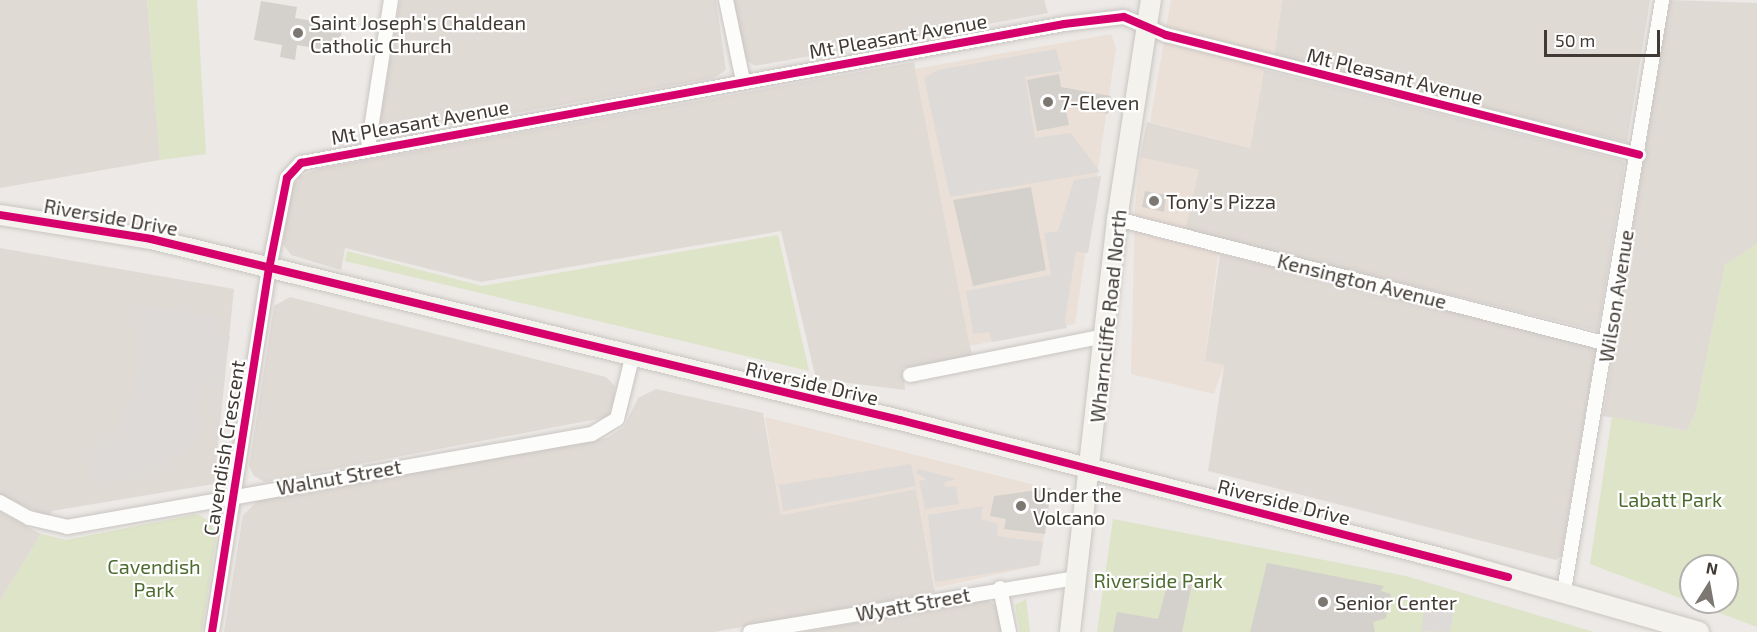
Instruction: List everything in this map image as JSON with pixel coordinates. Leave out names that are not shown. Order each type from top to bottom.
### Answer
[{"type":"main road","name":"Wharncliffe Road North","points":[[1070,632],[1106,336],[1117,219],[1151,0]]},
{"type":"main road","name":"Riverside Drive","points":[[0,214],[151,239],[1090,469],[1564,591],[1699,632]]},
{"type":"street","points":[[368,148],[391,0]]},
{"type":"street","points":[[726,0],[743,81]]},
{"type":"street","name":"Wilson Avenue","points":[[1564,591],[1608,344],[1662,0]]},
{"type":"street","name":"Mt Pleasant Avenue","points":[[269,269],[287,178],[301,163],[368,148],[1064,24],[1124,17],[1147,24],[1166,35],[1639,155]]},
{"type":"street","name":"Kensington Avenue","points":[[1117,219],[1608,344]]},
{"type":"street","name":"Cavendish Crescent","points":[[212,632],[269,269]]},
{"type":"street","points":[[910,375],[1106,336]]},
{"type":"street","name":"Walnut Street","points":[[0,502],[29,519],[67,527],[232,495],[592,434],[617,419],[632,358]]},
{"type":"street","name":"Wyatt Street","points":[[750,632],[1000,588],[1077,578]]},
{"type":"street","points":[[1000,588],[1009,632]]},
{"type":"shaded area","points":[[0,0],[147,0],[160,160],[0,188]]},
{"type":"shaded area","points":[[400,0],[716,0],[726,70],[714,78],[393,135],[382,131],[380,121]]},
{"type":"shaded area","points":[[734,0],[1044,0],[1048,13],[755,66],[745,59]]},
{"type":"shaded area","points":[[1171,0],[1282,0],[1274,57],[1264,70],[1250,148],[1150,122]]},
{"type":"shaded area","points":[[1282,0],[1650,0],[1627,142],[1274,57]]},
{"type":"shaded area","points":[[1669,0],[1757,3],[1757,244],[1725,265],[1696,411],[1687,431],[1603,416]]},
{"type":"shaded area","points":[[1111,34],[1116,48],[1075,324],[970,346],[915,69]]},
{"type":"shaded area","points":[[1056,49],[1062,71],[1025,77],[1035,138],[1071,133],[1100,172],[950,197],[924,78],[938,70]]},
{"type":"shaded area","points":[[914,62],[972,356],[903,368],[905,390],[816,379],[781,231],[481,282],[345,248],[341,270],[291,255],[283,244],[291,188],[301,176],[318,169]]},
{"type":"shaded area","points":[[1264,70],[1621,160],[1625,163],[1598,331],[1185,230],[1140,157],[1147,122],[1250,148]]},
{"type":"shaded area","points":[[1140,157],[1199,170],[1185,230],[1220,239],[1205,361],[1224,365],[1214,394],[1131,374],[1135,206]]},
{"type":"shaded area","points":[[1101,176],[1088,253],[1076,252],[1065,319],[1067,328],[992,342],[989,332],[973,334],[966,291],[1051,275],[1044,233],[1058,231],[1074,180]]},
{"type":"shaded area","points":[[0,248],[234,289],[214,484],[52,511],[49,517],[0,495]]},
{"type":"shaded area","points":[[1220,254],[1591,345],[1596,350],[1561,556],[1556,560],[1208,471],[1224,366],[1205,361]]},
{"type":"shaded area","points":[[290,297],[606,377],[615,386],[614,401],[608,417],[265,482],[254,476],[249,466],[274,306]]},
{"type":"shaded area","points":[[143,306],[218,316],[214,333],[230,336],[220,392],[206,385],[195,412],[207,420],[188,450],[142,479],[90,481],[98,437],[112,442],[135,390]]},
{"type":"shaded area","points":[[656,389],[763,413],[781,515],[916,489],[935,592],[714,632],[224,632],[243,515],[261,498],[607,438],[624,427],[638,398]]},
{"type":"shaded area","points":[[765,417],[1051,489],[1040,565],[935,588],[916,489],[781,515]]},
{"type":"shaded area","points":[[911,464],[916,486],[783,511],[779,485]]},
{"type":"shaded area","points":[[918,469],[956,479],[944,483],[945,487],[956,486],[959,504],[925,509],[919,481],[926,479],[916,473]]},
{"type":"shaded area","points":[[983,506],[981,519],[998,524],[997,536],[1043,542],[1039,565],[935,582],[928,515]]},
{"type":"shaded area","points":[[0,512],[41,534],[0,601]]},
{"type":"shaded area","points":[[985,599],[998,606],[1003,632],[803,632]]},
{"type":"shaded area","points":[[1426,600],[1454,609],[1450,632],[1421,631]]},
{"type":"green space","points":[[147,0],[197,0],[206,154],[160,160]]},
{"type":"green space","points":[[778,235],[809,371],[345,261],[347,251],[482,286]]},
{"type":"green space","name":"Labatt Park","points":[[1757,244],[1757,627],[1723,614],[1739,614],[1739,554],[1679,554],[1679,598],[1590,564],[1612,417],[1687,431],[1696,411],[1725,265]]},
{"type":"green space","name":"Cavendish Park","points":[[197,514],[211,522],[216,539],[202,632],[0,632],[0,601],[41,534],[66,540]]},
{"type":"green space","name":"Riverside Park","points":[[1113,519],[1406,576],[1594,632],[1097,632]]},
{"type":"green space","points":[[1026,599],[1030,632],[1020,632],[1015,605]]},
{"type":"building","name":"Saint Joseph's Chaldean Catholic Church","points":[[261,1],[297,7],[295,18],[343,26],[338,52],[297,45],[295,60],[280,57],[282,45],[254,40]]},
{"type":"building","name":"7-Eleven","points":[[1059,74],[1061,87],[1111,96],[1108,114],[1065,106],[1069,125],[1037,131],[1027,80]]},
{"type":"building","points":[[1031,187],[1046,270],[973,286],[953,200]]},
{"type":"building","name":"Tony's Pizza","points":[[1145,191],[1166,195],[1164,212],[1142,207]]},
{"type":"building","name":"Under the Volcano","points":[[1051,488],[1045,534],[1004,529],[1006,519],[990,516],[994,496]]},
{"type":"building","name":"Senior Center","points":[[1267,563],[1384,586],[1381,591],[1391,594],[1386,618],[1373,622],[1375,632],[1250,632]]},
{"type":"building","points":[[1169,579],[1192,584],[1182,632],[1113,632],[1117,612],[1158,619]]},
{"type":"cycle path","points":[[212,632],[269,269],[287,178],[301,163],[1064,24],[1124,17],[1166,35],[1639,155]]},
{"type":"cycle path","points":[[0,215],[151,239],[900,420],[1508,577]]},
{"type":"place","name":"Saint Joseph's Chaldean Catholic Church","points":[[298,33]]},
{"type":"place","name":"7-Eleven","points":[[1048,102]]},
{"type":"place","name":"Tony's Pizza","points":[[1154,201]]},
{"type":"place","name":"Under the Volcano","points":[[1021,506]]},
{"type":"place","name":"Senior Center","points":[[1323,602]]}]
